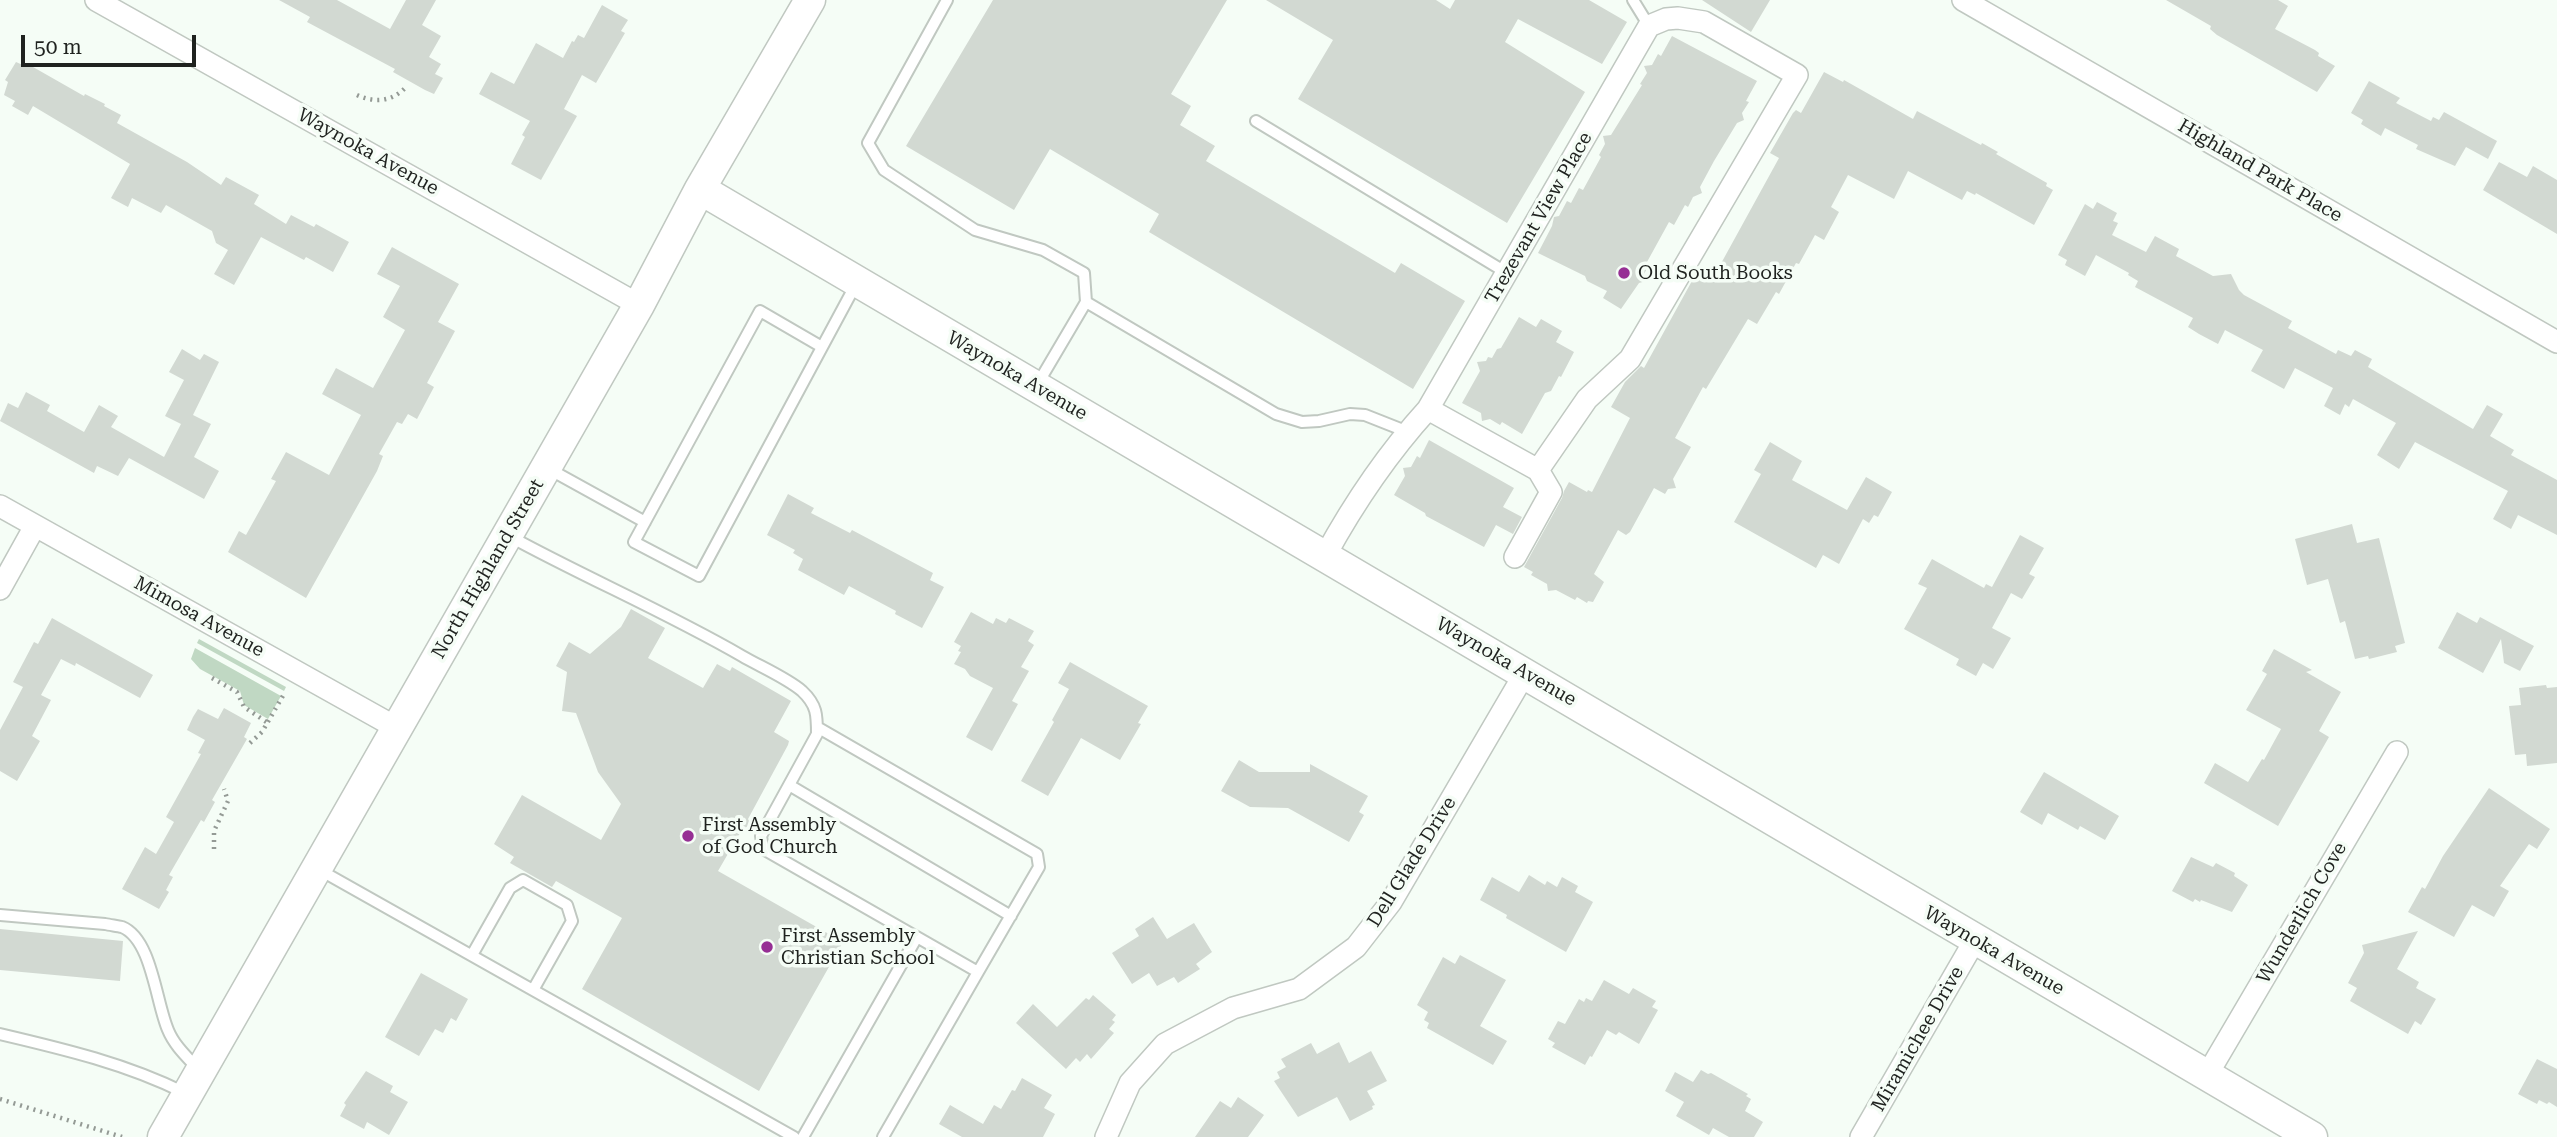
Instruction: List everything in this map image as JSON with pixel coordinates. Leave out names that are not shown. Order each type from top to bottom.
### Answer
[{"type":"street","name":"Waynoka Avenue","points":[[96,0],[639,305]]},
{"type":"street","name":"North Highland Street","points":[[163,1137],[639,305],[700,189],[810,0]]},
{"type":"street","name":"Highland Park Place","points":[[1963,0],[2557,342]]},
{"type":"street","points":[[1538,470],[1587,399],[1630,359],[1797,75],[1704,22],[1678,18],[1666,19],[1649,26]]},
{"type":"street","name":"Trezevant View Place","points":[[1325,556],[1366,488],[1428,409],[1649,26]]},
{"type":"street","name":"Waynoka Avenue","points":[[700,189],[2312,1137]]},
{"type":"street","points":[[1428,409],[1538,470],[1551,492],[1515,557]]},
{"type":"street","name":"Mimosa Avenue","points":[[0,506],[397,728]]},
{"type":"street","points":[[0,589],[35,526]]},
{"type":"street","name":"Dell Glade Drive","points":[[1106,1137],[1130,1083],[1165,1044],[1233,1008],[1299,989],[1356,947],[1391,902],[1525,673]]},
{"type":"street","name":"Wunderlich Cove","points":[[2207,1075],[2398,752]]},
{"type":"street","name":"Miramichee Drive","points":[[1861,1137],[1975,940]]},
{"type":"lane","points":[[947,0],[868,143],[884,170],[975,230],[1043,250],[1084,274],[1086,302],[1036,387]]},
{"type":"lane","points":[[1633,0],[1649,26]]},
{"type":"lane","points":[[1256,121],[1507,273]]},
{"type":"lane","points":[[822,347],[760,311],[634,542],[699,576],[857,282]]},
{"type":"lane","points":[[1086,302],[1276,414],[1302,422],[1350,414],[1365,415],[1408,432]]},
{"type":"lane","points":[[546,467],[645,522]]},
{"type":"lane","points":[[507,534],[575,572],[687,625],[801,690],[817,711],[817,734],[761,836],[763,849],[978,972]]},
{"type":"lane","points":[[817,727],[1037,854],[1039,867],[883,1137]]},
{"type":"lane","points":[[789,785],[1010,916]]},
{"type":"lane","points":[[317,868],[794,1137]]},
{"type":"lane","points":[[472,956],[510,888],[523,880],[567,905],[572,921],[533,990]]},
{"type":"lane","points":[[0,915],[105,924],[122,928],[133,935],[151,972],[167,1029],[194,1083]]},
{"type":"lane","points":[[803,1137],[917,937]]},
{"type":"lane","points":[[0,1034],[113,1063],[153,1077],[194,1083]]},
{"type":"path","points":[[357,95],[375,101],[386,100],[406,87]]},
{"type":"path","points":[[212,678],[237,692],[244,707],[268,723]]},
{"type":"path","points":[[250,743],[268,723],[284,694]]},
{"type":"path","points":[[215,849],[214,831],[228,801],[224,789]]},
{"type":"path","points":[[0,1099],[122,1137]]},
{"type":"green space","points":[[199,639],[286,687],[284,691],[197,643]]},
{"type":"green space","points":[[195,648],[281,696],[268,719],[244,705],[240,691],[200,669],[191,659]]},
{"type":"building","points":[[279,0],[337,0],[390,29],[406,0],[436,0],[422,25],[441,36],[429,57],[441,64],[435,74],[443,78],[434,94],[425,90],[393,72],[395,69],[307,22],[310,17]]},
{"type":"building","points":[[993,0],[1227,0],[1171,94],[1191,106],[1180,125],[1215,146],[1206,161],[1395,273],[1401,263],[1465,301],[1413,389],[1149,232],[1159,214],[1050,149],[1014,210],[906,146]]},
{"type":"building","points":[[1266,0],[1436,0],[1450,9],[1455,0],[1589,0],[1627,22],[1602,64],[1518,19],[1505,42],[1585,92],[1507,223],[1298,99],[1333,40]]},
{"type":"building","points":[[1702,0],[1770,0],[1751,32]]},
{"type":"building","points":[[2166,0],[2278,0],[2288,6],[2275,29],[2315,50],[2319,53],[2318,56],[2335,66],[2317,92],[2217,35],[2210,29],[2211,26]]},
{"type":"building","points":[[602,5],[628,20],[621,31],[625,33],[596,83],[582,75],[564,109],[577,116],[541,180],[511,164],[530,121],[479,94],[491,72],[514,84],[536,43],[563,58],[578,35],[584,38]]},
{"type":"building","points":[[1672,36],[1757,81],[1742,113],[1744,120],[1737,123],[1714,161],[1700,187],[1702,193],[1693,197],[1688,207],[1685,205],[1674,225],[1669,222],[1647,262],[1650,263],[1644,274],[1646,281],[1639,283],[1621,309],[1603,298],[1607,291],[1587,281],[1585,276],[1538,253],[1554,217],[1559,216],[1567,201],[1571,203],[1579,188],[1583,190],[1601,157],[1599,155],[1605,144],[1603,136],[1611,135],[1642,85],[1640,84],[1647,73],[1644,66],[1652,65],[1658,54],[1661,56]]},
{"type":"building","points":[[16,62],[25,66],[26,63],[84,96],[85,94],[105,104],[104,106],[121,115],[117,123],[187,162],[221,185],[226,177],[259,195],[254,204],[286,224],[291,215],[314,227],[316,224],[349,242],[333,272],[261,237],[234,285],[214,274],[228,250],[216,243],[212,231],[166,205],[161,213],[132,198],[128,207],[111,198],[130,164],[33,106],[28,115],[12,106],[15,101],[4,95],[8,82],[5,80]]},
{"type":"building","points":[[1824,72],[1843,82],[1844,80],[1913,119],[1917,111],[1981,145],[1982,143],[2047,183],[2046,186],[2053,190],[2034,225],[1976,193],[1975,195],[1967,191],[1962,200],[1908,171],[1894,199],[1848,175],[1831,207],[1839,212],[1824,240],[1815,235],[1799,264],[1796,263],[1779,294],[1776,292],[1757,324],[1748,319],[1706,389],[1703,387],[1675,438],[1691,447],[1673,479],[1676,488],[1668,489],[1665,494],[1654,488],[1630,532],[1626,535],[1618,530],[1594,574],[1604,582],[1593,602],[1587,603],[1577,597],[1575,600],[1556,590],[1548,591],[1547,584],[1531,575],[1533,572],[1524,567],[1564,491],[1569,482],[1592,492],[1630,418],[1611,407],[1625,382],[1641,366],[1644,368],[1698,270],[1713,278],[1779,158],[1770,153],[1793,113],[1796,110],[1801,113]]},
{"type":"building","points":[[2369,81],[2400,98],[2396,103],[2431,121],[2433,117],[2439,120],[2444,112],[2497,141],[2488,159],[2466,147],[2455,166],[2416,149],[2418,145],[2385,128],[2381,136],[2361,124],[2363,120],[2351,113]]},
{"type":"building","points":[[2499,162],[2527,177],[2533,166],[2557,180],[2557,234],[2483,190]]},
{"type":"building","points":[[2097,202],[2117,213],[2113,221],[2118,223],[2112,235],[2146,252],[2155,236],[2179,249],[2176,256],[2213,276],[2231,274],[2244,295],[2292,321],[2288,328],[2336,354],[2338,350],[2351,356],[2355,350],[2372,359],[2368,367],[2473,429],[2487,405],[2503,414],[2490,436],[2514,450],[2511,455],[2557,480],[2557,535],[2518,515],[2511,529],[2493,519],[2508,491],[2415,442],[2399,469],[2377,455],[2396,423],[2353,399],[2349,407],[2345,404],[2340,415],[2324,406],[2333,388],[2295,368],[2284,389],[2251,371],[2263,350],[2225,330],[2218,344],[2199,334],[2188,327],[2193,318],[2135,287],[2138,281],[2128,275],[2129,273],[2096,255],[2085,276],[2065,265],[2067,260],[2058,255],[2085,204],[2093,209]]},
{"type":"building","points":[[392,247],[459,284],[438,322],[455,331],[427,383],[434,387],[417,419],[408,414],[402,424],[397,422],[379,454],[383,456],[377,471],[306,598],[228,552],[239,531],[246,535],[276,481],[271,479],[286,452],[329,475],[361,415],[322,394],[336,368],[373,388],[405,330],[383,317],[400,286],[377,274]]},
{"type":"building","points":[[1519,317],[1536,327],[1541,319],[1562,331],[1556,342],[1574,352],[1561,377],[1559,376],[1551,391],[1545,393],[1522,434],[1502,422],[1500,425],[1490,419],[1482,421],[1481,413],[1462,403],[1480,371],[1477,362],[1492,358]]},
{"type":"building","points":[[182,349],[200,360],[204,354],[219,362],[193,415],[211,424],[194,457],[219,471],[204,499],[129,458],[118,476],[97,466],[94,473],[0,421],[8,403],[18,408],[26,392],[50,405],[47,411],[84,432],[99,405],[118,416],[111,427],[164,457],[181,424],[165,416],[184,380],[169,372]]},
{"type":"building","points":[[1429,440],[1514,488],[1503,507],[1522,517],[1513,534],[1496,525],[1484,547],[1426,516],[1394,495],[1405,476],[1403,468],[1411,467],[1417,456],[1420,458]]},
{"type":"building","points":[[1770,442],[1802,461],[1792,480],[1847,510],[1866,477],[1892,492],[1878,517],[1874,515],[1869,523],[1863,519],[1839,564],[1823,555],[1816,568],[1734,522],[1761,474],[1754,470]]},
{"type":"building","points":[[788,494],[814,508],[811,513],[850,533],[852,530],[933,573],[930,580],[944,587],[922,628],[849,586],[844,595],[798,570],[803,559],[793,553],[795,550],[767,535]]},
{"type":"building","points":[[2352,524],[2357,543],[2379,538],[2405,643],[2395,646],[2397,652],[2369,659],[2368,656],[2355,659],[2345,621],[2340,623],[2328,579],[2307,585],[2295,539]]},
{"type":"building","points":[[2020,535],[2044,548],[2029,574],[2035,577],[2022,599],[2011,593],[1992,628],[2011,638],[1993,669],[1983,663],[1976,676],[1956,665],[1959,659],[1904,629],[1927,588],[1918,584],[1932,559],[1984,588],[1986,584],[1992,587]]},
{"type":"building","points":[[631,609],[665,628],[648,658],[703,688],[717,664],[730,671],[732,667],[791,701],[774,732],[789,741],[788,745],[748,819],[752,827],[743,828],[718,871],[843,942],[759,1091],[582,989],[622,918],[556,881],[552,887],[510,863],[514,857],[494,844],[522,795],[601,840],[621,804],[598,772],[576,713],[562,711],[567,672],[556,666],[569,642],[590,654],[621,627]]},
{"type":"building","points":[[971,612],[993,624],[996,618],[1006,623],[1009,618],[1034,631],[1028,641],[1034,645],[1021,667],[1029,671],[1012,701],[1018,704],[992,751],[966,737],[993,688],[954,664],[961,652],[958,651],[961,646],[954,642]]},
{"type":"building","points":[[2457,612],[2477,623],[2480,617],[2534,646],[2520,671],[2504,663],[2501,639],[2483,673],[2438,648]]},
{"type":"building","points":[[52,618],[153,675],[140,698],[76,663],[75,666],[61,659],[41,695],[51,700],[32,736],[40,741],[17,781],[0,771],[0,730],[23,687],[13,682],[34,642],[38,644]]},
{"type":"building","points":[[2274,649],[2312,670],[2306,672],[2341,692],[2319,731],[2329,737],[2278,826],[2204,783],[2215,763],[2248,782],[2281,729],[2246,710],[2267,674],[2262,671]]},
{"type":"building","points":[[1070,662],[1148,706],[1120,760],[1081,738],[1048,796],[1021,781],[1069,689],[1058,683]]},
{"type":"building","points":[[2546,685],[2547,688],[2557,687],[2557,763],[2527,766],[2526,754],[2515,755],[2509,706],[2521,705],[2519,688]]},
{"type":"building","points":[[224,708],[251,723],[244,737],[247,739],[212,800],[215,802],[204,822],[201,820],[169,875],[173,877],[166,890],[169,892],[159,909],[122,889],[145,847],[156,854],[174,822],[166,817],[201,754],[198,753],[205,740],[187,730],[193,717],[198,709],[218,719]]},
{"type":"building","points":[[1239,760],[1259,772],[1310,772],[1310,764],[1368,796],[1359,812],[1364,815],[1349,842],[1288,808],[1250,807],[1221,791]]},
{"type":"building","points":[[2044,772],[2119,816],[2105,840],[2080,826],[2078,830],[2048,813],[2042,825],[2020,812]]},
{"type":"building","points":[[2489,788],[2550,829],[2537,849],[2529,844],[2500,886],[2509,891],[2494,917],[2472,905],[2454,937],[2408,912]]},
{"type":"building","points":[[2191,857],[2213,867],[2216,863],[2235,873],[2234,876],[2248,885],[2232,912],[2201,900],[2200,902],[2195,899],[2193,902],[2172,891]]},
{"type":"building","points":[[1529,875],[1545,885],[1547,881],[1557,887],[1562,877],[1578,886],[1575,892],[1593,902],[1566,952],[1480,900],[1492,877],[1519,892]]},
{"type":"building","points":[[1153,917],[1167,939],[1194,923],[1212,952],[1196,964],[1200,969],[1178,983],[1174,977],[1157,986],[1149,973],[1132,984],[1112,953],[1139,936],[1135,929]]},
{"type":"building","points":[[0,929],[123,941],[120,981],[0,970]]},
{"type":"building","points":[[2418,931],[2397,969],[2419,982],[2416,988],[2436,999],[2421,1025],[2415,1021],[2408,1034],[2350,1001],[2357,988],[2348,983],[2364,953],[2362,945]]},
{"type":"building","points":[[1460,955],[1506,980],[1480,1026],[1507,1041],[1493,1065],[1427,1028],[1429,1023],[1424,1020],[1428,1012],[1417,1005],[1443,957],[1455,964]]},
{"type":"building","points":[[421,973],[468,999],[456,1021],[451,1018],[443,1033],[435,1029],[419,1056],[385,1037]]},
{"type":"building","points":[[1604,980],[1629,994],[1633,988],[1656,1001],[1652,1007],[1658,1010],[1639,1044],[1619,1032],[1616,1035],[1607,1030],[1585,1065],[1552,1047],[1555,1043],[1548,1039],[1558,1021],[1565,1024],[1579,999],[1584,1002],[1586,998],[1592,1001]]},
{"type":"building","points":[[1093,995],[1116,1015],[1112,1020],[1115,1022],[1109,1029],[1114,1033],[1091,1059],[1087,1054],[1080,1062],[1076,1058],[1066,1069],[1016,1023],[1033,1004],[1057,1027],[1086,998],[1089,1000]]},
{"type":"building","points":[[1339,1042],[1349,1063],[1371,1051],[1387,1081],[1367,1091],[1375,1105],[1372,1106],[1373,1109],[1350,1121],[1337,1097],[1298,1117],[1274,1081],[1280,1078],[1277,1072],[1286,1067],[1281,1059],[1311,1043],[1317,1054]]},
{"type":"building","points":[[2537,1059],[2557,1069],[2557,1107],[2539,1100],[2537,1104],[2518,1094]]},
{"type":"building","points":[[1701,1070],[1748,1094],[1746,1096],[1751,1099],[1745,1111],[1763,1122],[1754,1137],[1729,1137],[1713,1128],[1709,1135],[1676,1116],[1684,1102],[1665,1091],[1675,1072],[1693,1082]]},
{"type":"building","points":[[366,1071],[393,1086],[390,1092],[408,1102],[389,1135],[367,1122],[364,1129],[340,1116],[346,1105],[344,1103]]},
{"type":"building","points":[[1022,1078],[1052,1095],[1044,1108],[1055,1114],[1043,1137],[962,1137],[939,1124],[950,1105],[983,1124],[994,1105],[1001,1109]]},
{"type":"building","points":[[1238,1097],[1264,1115],[1248,1137],[1195,1137],[1220,1101],[1231,1108]]},
{"type":"place","name":"Old South Books","points":[[1624,273]]},
{"type":"place","name":"First Assembly of God Church","points":[[688,836]]},
{"type":"place","name":"First Assembly Christian School","points":[[767,947]]}]
